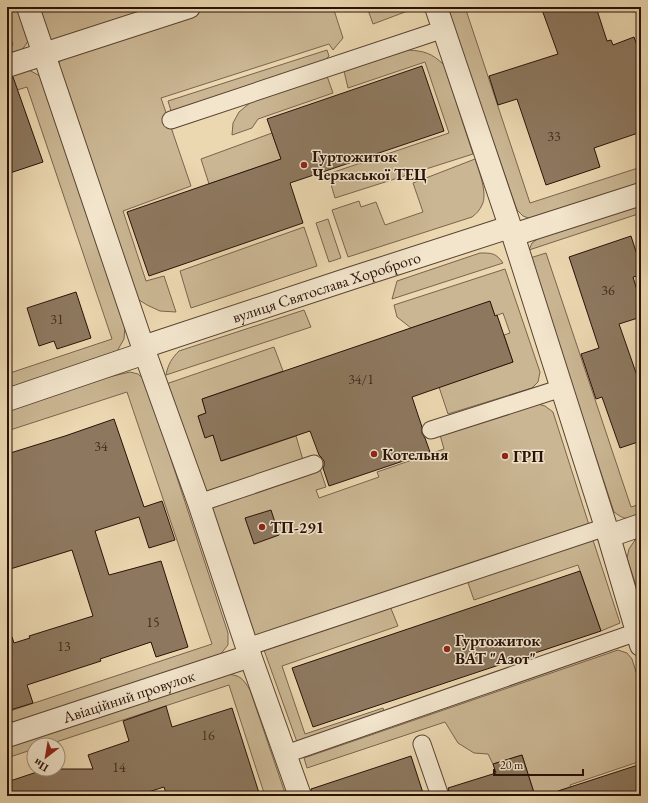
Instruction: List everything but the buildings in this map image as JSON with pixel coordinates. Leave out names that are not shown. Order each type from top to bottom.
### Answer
[{"type":"street","points":[[28,7],[144,350],[199,503],[248,651],[300,796]]},
{"type":"street","points":[[7,66],[189,7]]},
{"type":"street","points":[[436,7],[512,231],[608,532],[639,638]]},
{"type":"street","name":"вулиця Святослава Хороброго","points":[[7,400],[144,350],[352,278],[641,194]]},
{"type":"street","points":[[608,532],[641,525]]},
{"type":"street","name":"Авіаційний провулок","points":[[7,736],[248,651]]},
{"type":"lane","points":[[171,120],[444,29]]},
{"type":"lane","points":[[431,430],[562,388]]},
{"type":"lane","points":[[199,503],[314,464]]},
{"type":"lane","points":[[248,651],[608,532]]},
{"type":"lane","points":[[286,754],[639,638]]},
{"type":"lane","points":[[422,744],[440,796]]},
{"type":"shaded area","points":[[7,7],[18,7],[29,39],[20,51],[7,59],[7,47],[13,45],[7,27]]},
{"type":"shaded area","points":[[35,7],[166,7],[51,41]]},
{"type":"shaded area","points":[[214,7],[333,7],[343,38],[333,50],[329,44],[161,98],[191,186],[123,211],[146,281],[164,276],[176,312],[160,311],[133,296],[57,71],[60,60],[67,53]]},
{"type":"shaded area","points":[[367,7],[410,7],[405,12],[373,24]]},
{"type":"shaded area","points":[[446,7],[465,7],[530,203],[641,167],[641,183],[531,219],[523,216],[517,210]]},
{"type":"shaded area","points":[[327,50],[329,56],[324,61],[171,111],[168,101]]},
{"type":"shaded area","points":[[408,50],[428,53],[444,65],[473,154],[335,198],[328,174],[449,133],[425,62],[348,88],[344,71]]},
{"type":"shaded area","points":[[29,70],[40,76],[125,326],[124,339],[116,353],[7,389],[7,374],[112,339],[27,87],[7,93],[7,74]]},
{"type":"shaded area","points":[[327,76],[333,93],[258,119],[252,128],[232,135],[233,123],[239,112],[251,102]]},
{"type":"shaded area","points":[[272,133],[281,159],[209,184],[201,159]]},
{"type":"shaded area","points":[[475,159],[482,182],[484,200],[478,212],[472,217],[348,257],[332,210],[359,201],[361,207],[376,202],[385,225],[423,212],[413,183]]},
{"type":"shaded area","points":[[641,204],[641,213],[529,250],[532,243],[539,238]]},
{"type":"shaded area","points":[[328,219],[341,258],[329,262],[316,223]]},
{"type":"shaded area","points":[[304,227],[317,266],[191,308],[180,271]]},
{"type":"shaded area","points":[[480,253],[493,254],[503,263],[392,299],[397,281]]},
{"type":"shaded area","points":[[546,253],[631,507],[641,504],[641,515],[624,518],[614,512],[530,258]]},
{"type":"shaded area","points":[[505,269],[540,372],[538,382],[532,388],[448,414],[439,387],[513,362],[504,335],[510,333],[503,313],[495,316],[490,302],[411,328],[397,317],[394,305]]},
{"type":"shaded area","points":[[304,310],[311,327],[166,375],[174,356],[179,351]]},
{"type":"shaded area","points":[[274,347],[283,371],[202,399],[206,413],[198,416],[205,437],[213,435],[222,461],[296,436],[303,460],[201,495],[166,384]]},
{"type":"shaded area","points":[[130,372],[138,374],[145,380],[228,633],[228,645],[219,656],[7,727],[7,712],[212,644],[127,392],[7,431],[7,408],[75,385]]},
{"type":"shaded area","points":[[538,404],[545,406],[553,412],[590,528],[251,640],[206,509],[320,469],[326,487],[316,490],[319,498],[379,477],[377,472],[444,449],[440,435]]},
{"type":"shaded area","points":[[641,535],[641,601],[627,558],[629,549],[635,540]]},
{"type":"shaded area","points":[[592,537],[620,623],[601,631],[578,565],[474,600],[467,580]]},
{"type":"shaded area","points":[[390,606],[398,626],[282,666],[305,734],[383,708],[385,714],[297,742],[264,650]]},
{"type":"shaded area","points":[[618,650],[627,653],[632,659],[641,688],[641,761],[570,785],[574,796],[535,796],[522,755],[493,764],[488,754],[474,753],[458,743],[445,722],[307,768],[304,758]]},
{"type":"shaded area","points":[[224,674],[234,675],[245,682],[250,690],[286,796],[265,796],[229,685],[66,739],[66,737],[34,737]]},
{"type":"shaded area","points":[[26,740],[26,752],[7,758],[7,746]]},
{"type":"place","name":"Гуртожиток Черкаської ТЕЦ","points":[[304,165]]},
{"type":"place","name":"Котельня","points":[[374,454]]},
{"type":"place","name":"ГРП","points":[[505,456]]},
{"type":"place","name":"ТП-291","points":[[262,527]]},
{"type":"place","name":"Гуртожиток ВАТ \"Азот\"","points":[[447,649]]}]
